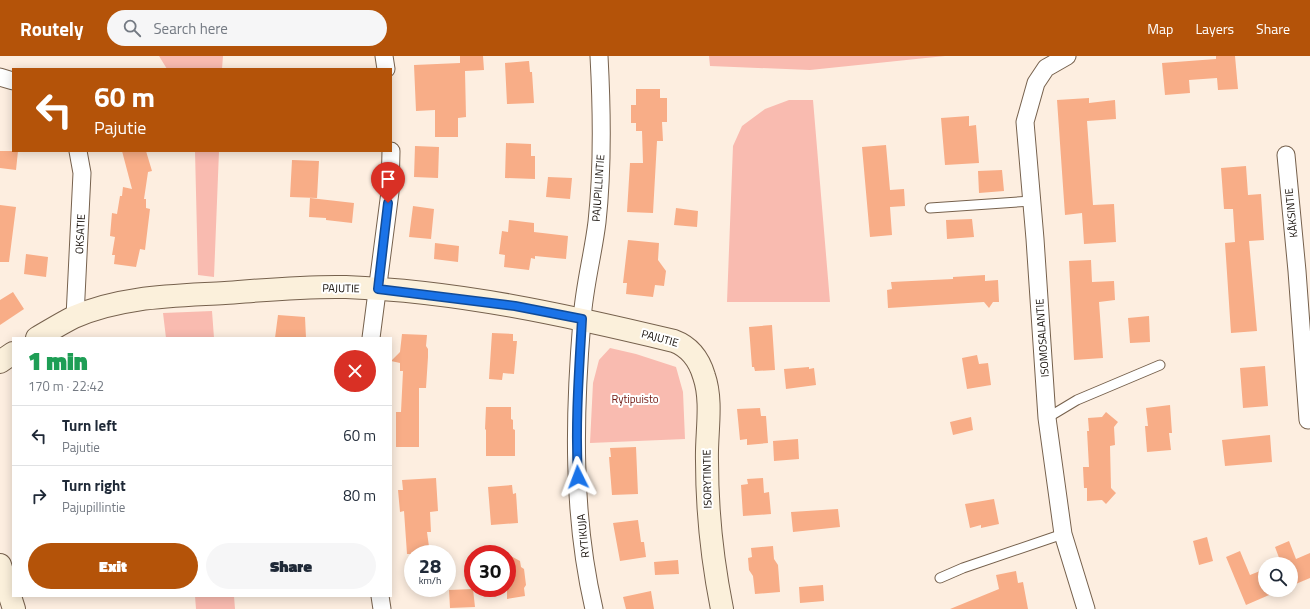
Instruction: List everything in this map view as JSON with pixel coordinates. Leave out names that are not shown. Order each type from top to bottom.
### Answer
[{"type":"street","points":[[384,56],[386,68]]},
{"type":"street","name":"PAJUPILLINTIE","points":[[582,319],[597,222],[601,113],[599,56]]},
{"type":"street","name":"ISOMOSALANTIE","points":[[1067,56],[1046,68],[1036,83],[1025,122],[1047,418],[1062,534],[1086,609]]},
{"type":"street","points":[[0,77],[12,81]]},
{"type":"street","name":"OKSATIE","points":[[75,317],[82,173],[78,152]]},
{"type":"street","points":[[371,337],[390,192],[391,152]]},
{"type":"street","name":"KÅKSINTIE","points":[[1286,155],[1304,270],[1308,420]]},
{"type":"street","name":"PAJUTIE","points":[[39,337],[75,317],[138,299],[275,288],[378,289],[515,306],[582,319],[674,340],[684,345],[692,352]]},
{"type":"street","name":"RYTIKUJA","points":[[582,319],[576,441],[582,537],[588,584],[594,609]]},
{"type":"street","name":"ISORYTINTIE","points":[[692,352],[699,362],[705,377],[708,393],[706,459],[709,529],[713,565],[722,609]]},
{"type":"street","points":[[0,362],[12,354]]},
{"type":"street","points":[[0,565],[14,609],[9,609]]},
{"type":"street","points":[[380,597],[382,609]]},
{"type":"lane","points":[[930,208],[1032,201]]},
{"type":"lane","points":[[1047,418],[1077,400],[1160,365]]},
{"type":"lane","points":[[940,578],[963,568],[1062,534]]},
{"type":"green space","points":[[159,56],[223,56],[222,68],[166,68]]},
{"type":"green space","points":[[709,56],[945,56],[810,70],[710,66]]},
{"type":"green space","points":[[789,100],[813,100],[830,302],[727,302],[733,146],[742,126],[765,109]]},
{"type":"green space","points":[[195,152],[219,152],[214,277],[198,275]]},
{"type":"green space","points":[[212,311],[214,337],[166,337],[163,313]]},
{"type":"green space","name":"Rytipuisto","points":[[610,348],[636,354],[676,367],[683,392],[685,439],[590,443],[593,383],[599,360]]},
{"type":"green space","points":[[195,597],[234,597],[235,609],[196,609]]},
{"type":"building","points":[[460,56],[483,56],[484,70],[465,71],[466,117],[458,118],[458,137],[435,137],[435,110],[416,111],[414,65],[460,63]]},
{"type":"building","points":[[1216,56],[1235,56],[1238,89],[1218,90],[1217,78],[1189,80],[1190,93],[1165,95],[1162,63],[1216,59]]},
{"type":"building","points":[[529,61],[530,72],[532,72],[534,103],[507,104],[505,63]]},
{"type":"building","points":[[636,89],[660,89],[660,98],[667,98],[667,122],[662,122],[663,141],[657,141],[653,213],[627,212],[630,163],[643,163],[642,131],[636,131],[636,123],[631,123],[631,105],[636,105]]},
{"type":"building","points":[[1089,98],[1089,103],[1115,100],[1116,119],[1087,121],[1093,205],[1114,204],[1116,242],[1084,244],[1082,213],[1065,215],[1057,100]]},
{"type":"building","points":[[969,116],[969,126],[976,125],[979,163],[945,165],[941,118]]},
{"type":"building","points":[[506,143],[531,144],[531,156],[535,156],[535,179],[505,178]]},
{"type":"building","points":[[886,145],[890,190],[904,189],[905,206],[890,207],[892,235],[870,237],[862,147]]},
{"type":"building","points":[[415,146],[439,147],[438,178],[414,177]]},
{"type":"building","points":[[0,151],[18,152],[16,170],[0,168]]},
{"type":"building","points":[[122,152],[146,152],[152,171],[148,172],[144,199],[146,199],[146,208],[150,209],[145,250],[140,249],[136,267],[114,264],[115,255],[112,255],[115,237],[110,236],[112,213],[117,214],[123,187],[132,189]]},
{"type":"building","points":[[292,160],[319,161],[317,198],[290,197]]},
{"type":"building","points":[[1246,166],[1248,195],[1261,194],[1264,240],[1249,241],[1257,331],[1231,333],[1225,243],[1235,242],[1233,209],[1224,209],[1221,168]]},
{"type":"building","points":[[1002,170],[1004,191],[979,193],[978,171]]},
{"type":"building","points":[[548,177],[572,178],[570,199],[546,197]]},
{"type":"building","points":[[310,198],[354,203],[352,223],[326,220],[326,218],[309,217]]},
{"type":"building","points":[[0,205],[16,207],[9,262],[0,262]]},
{"type":"building","points":[[413,206],[434,209],[431,239],[409,237]]},
{"type":"building","points":[[676,208],[698,211],[697,227],[674,225]]},
{"type":"building","points":[[972,219],[974,237],[947,239],[946,220]]},
{"type":"building","points":[[509,220],[534,223],[534,232],[568,236],[566,259],[535,256],[535,259],[531,258],[529,270],[504,267],[505,255],[499,254],[502,231],[508,232]]},
{"type":"building","points":[[628,240],[659,243],[658,260],[666,271],[664,286],[655,285],[653,297],[626,294],[627,283],[623,283]]},
{"type":"building","points":[[435,243],[459,246],[458,262],[434,259]]},
{"type":"building","points":[[26,254],[48,257],[46,277],[24,274]]},
{"type":"building","points":[[1091,260],[1092,282],[1114,281],[1115,300],[1099,302],[1103,358],[1074,360],[1069,261]]},
{"type":"building","points":[[985,275],[985,281],[998,280],[999,302],[993,302],[989,308],[984,302],[888,308],[887,290],[892,289],[891,282],[953,279],[953,277]]},
{"type":"building","points":[[13,292],[24,309],[0,325],[0,300]]},
{"type":"building","points":[[278,315],[305,317],[306,337],[275,337]]},
{"type":"building","points":[[1149,316],[1150,342],[1130,343],[1128,318]]},
{"type":"building","points":[[772,325],[775,370],[755,371],[754,367],[752,367],[749,327]]},
{"type":"building","points":[[492,333],[513,334],[513,341],[517,341],[514,374],[503,373],[502,380],[489,379]]},
{"type":"building","points":[[402,334],[427,335],[426,346],[428,349],[428,357],[426,388],[419,388],[419,447],[396,447],[396,412],[401,412],[403,371],[400,371],[400,363],[392,360],[400,352]]},
{"type":"building","points":[[977,355],[979,364],[988,363],[991,385],[967,389],[962,358]]},
{"type":"building","points":[[1265,366],[1268,406],[1243,408],[1240,368]]},
{"type":"building","points":[[809,367],[809,369],[814,368],[816,385],[786,389],[784,369]]},
{"type":"building","points":[[1170,405],[1172,433],[1169,433],[1171,450],[1147,452],[1145,426],[1148,426],[1146,408]]},
{"type":"building","points":[[486,407],[511,407],[511,419],[513,420],[513,429],[515,430],[515,456],[486,456]]},
{"type":"building","points":[[760,408],[761,416],[766,416],[768,443],[747,445],[747,439],[740,440],[737,409]]},
{"type":"building","points":[[1106,412],[1118,422],[1114,427],[1115,445],[1110,446],[1111,488],[1116,493],[1106,504],[1102,500],[1087,501],[1087,488],[1084,488],[1083,467],[1089,467],[1087,431],[1089,431],[1088,418],[1102,417]]},
{"type":"building","points":[[971,417],[973,430],[953,435],[950,422]]},
{"type":"building","points":[[1270,435],[1272,462],[1225,466],[1222,440]]},
{"type":"building","points":[[798,439],[799,459],[774,461],[773,441]]},
{"type":"building","points":[[636,447],[638,494],[612,495],[609,457],[611,457],[610,448]]},
{"type":"building","points":[[436,478],[438,511],[430,512],[431,532],[427,532],[429,545],[406,545],[404,511],[400,512],[398,490],[403,490],[402,480]]},
{"type":"building","points":[[763,478],[764,493],[769,492],[771,514],[743,516],[741,485],[748,484],[747,479]]},
{"type":"building","points":[[512,485],[513,494],[516,493],[518,523],[491,525],[488,487]]},
{"type":"building","points":[[994,499],[999,524],[981,528],[981,525],[970,528],[965,504]]},
{"type":"building","points":[[838,509],[840,527],[793,532],[791,512]]},
{"type":"building","points":[[638,520],[641,542],[644,542],[646,557],[620,561],[613,523]]},
{"type":"building","points":[[1207,537],[1213,561],[1199,565],[1193,541]]},
{"type":"building","points":[[1289,541],[1295,557],[1279,557],[1275,547]]},
{"type":"building","points":[[773,546],[774,559],[778,565],[780,592],[755,594],[753,576],[749,570],[748,558],[752,557],[751,548]]},
{"type":"building","points":[[1240,551],[1250,575],[1258,572],[1258,597],[1265,597],[1246,605],[1226,557]]},
{"type":"building","points":[[1310,553],[1310,578],[1298,583],[1298,558]]},
{"type":"building","points":[[516,559],[520,561],[521,567],[524,569],[526,585],[524,588],[525,596],[507,599],[507,597],[516,597]]},
{"type":"building","points":[[678,560],[679,574],[655,575],[654,562]]},
{"type":"building","points":[[1016,571],[1018,583],[1023,582],[1028,609],[950,609],[999,589],[996,575]]},
{"type":"building","points":[[823,585],[824,601],[800,603],[799,587]]},
{"type":"building","points":[[464,589],[464,597],[474,597],[475,607],[450,608],[449,597],[456,597],[456,590]]},
{"type":"building","points":[[651,591],[654,609],[626,609],[623,597]]},
{"type":"route","points":[[388,203],[378,289],[515,306],[582,319],[576,441],[578,477]]}]
